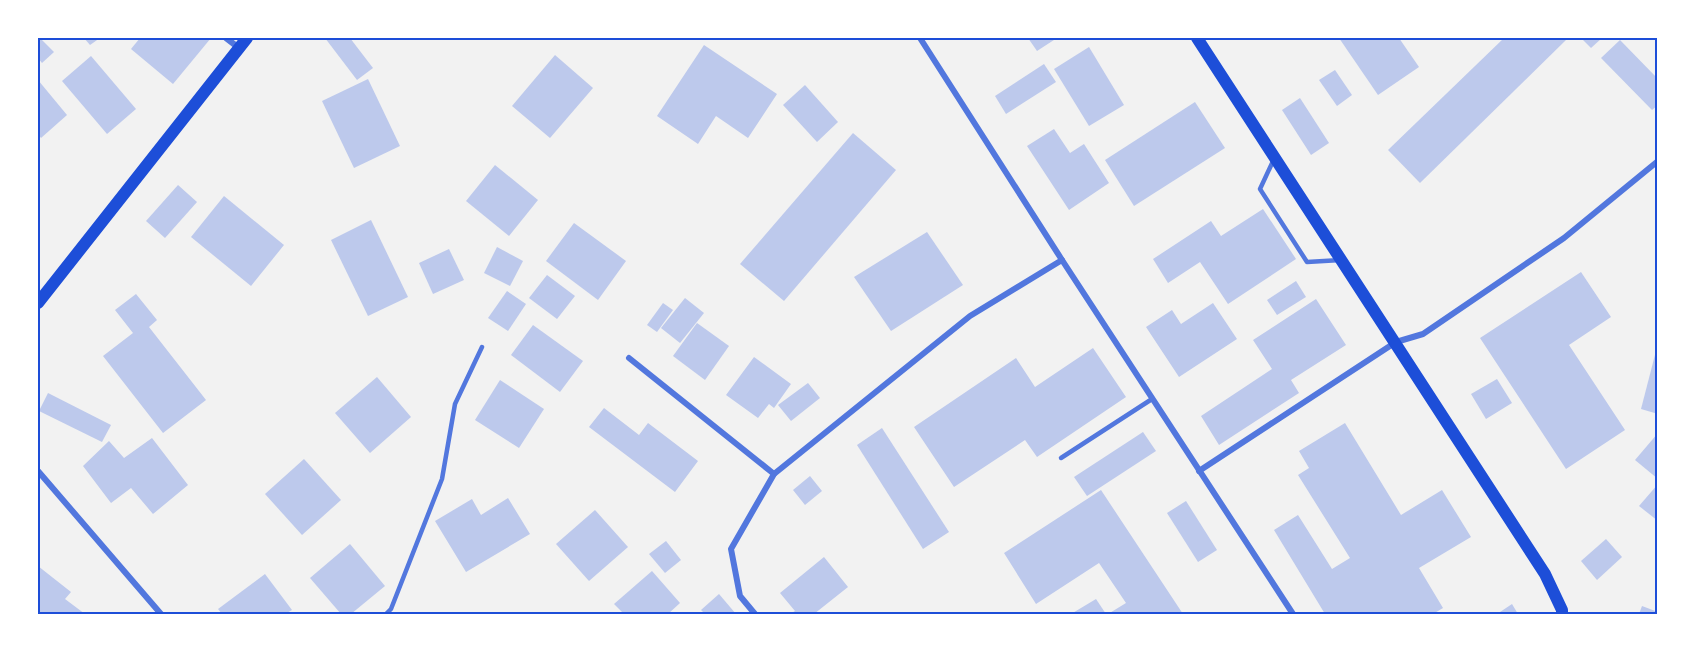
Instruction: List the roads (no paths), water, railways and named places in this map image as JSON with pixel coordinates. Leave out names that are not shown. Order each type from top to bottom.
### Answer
[{"type":"main road","points":[[38,303],[247,38]]},
{"type":"main road","points":[[1197,38],[1545,574],[1562,610],[1562,615]]},
{"type":"street","points":[[226,38],[239,48]]},
{"type":"street","points":[[920,38],[1293,615]]},
{"type":"street","points":[[1199,471],[1396,342],[1423,334],[1564,238],[1658,161]]},
{"type":"street","points":[[754,615],[740,596],[731,549],[774,474],[970,316],[1062,260]]},
{"type":"street","points":[[629,358],[774,474]]},
{"type":"street","points":[[38,471],[161,615]]},
{"type":"lane","points":[[1275,158],[1260,189],[1307,262],[1341,260]]},
{"type":"lane","points":[[386,615],[391,609],[442,479],[455,404],[482,347]]},
{"type":"lane","points":[[1060,458],[1152,399]]}]
